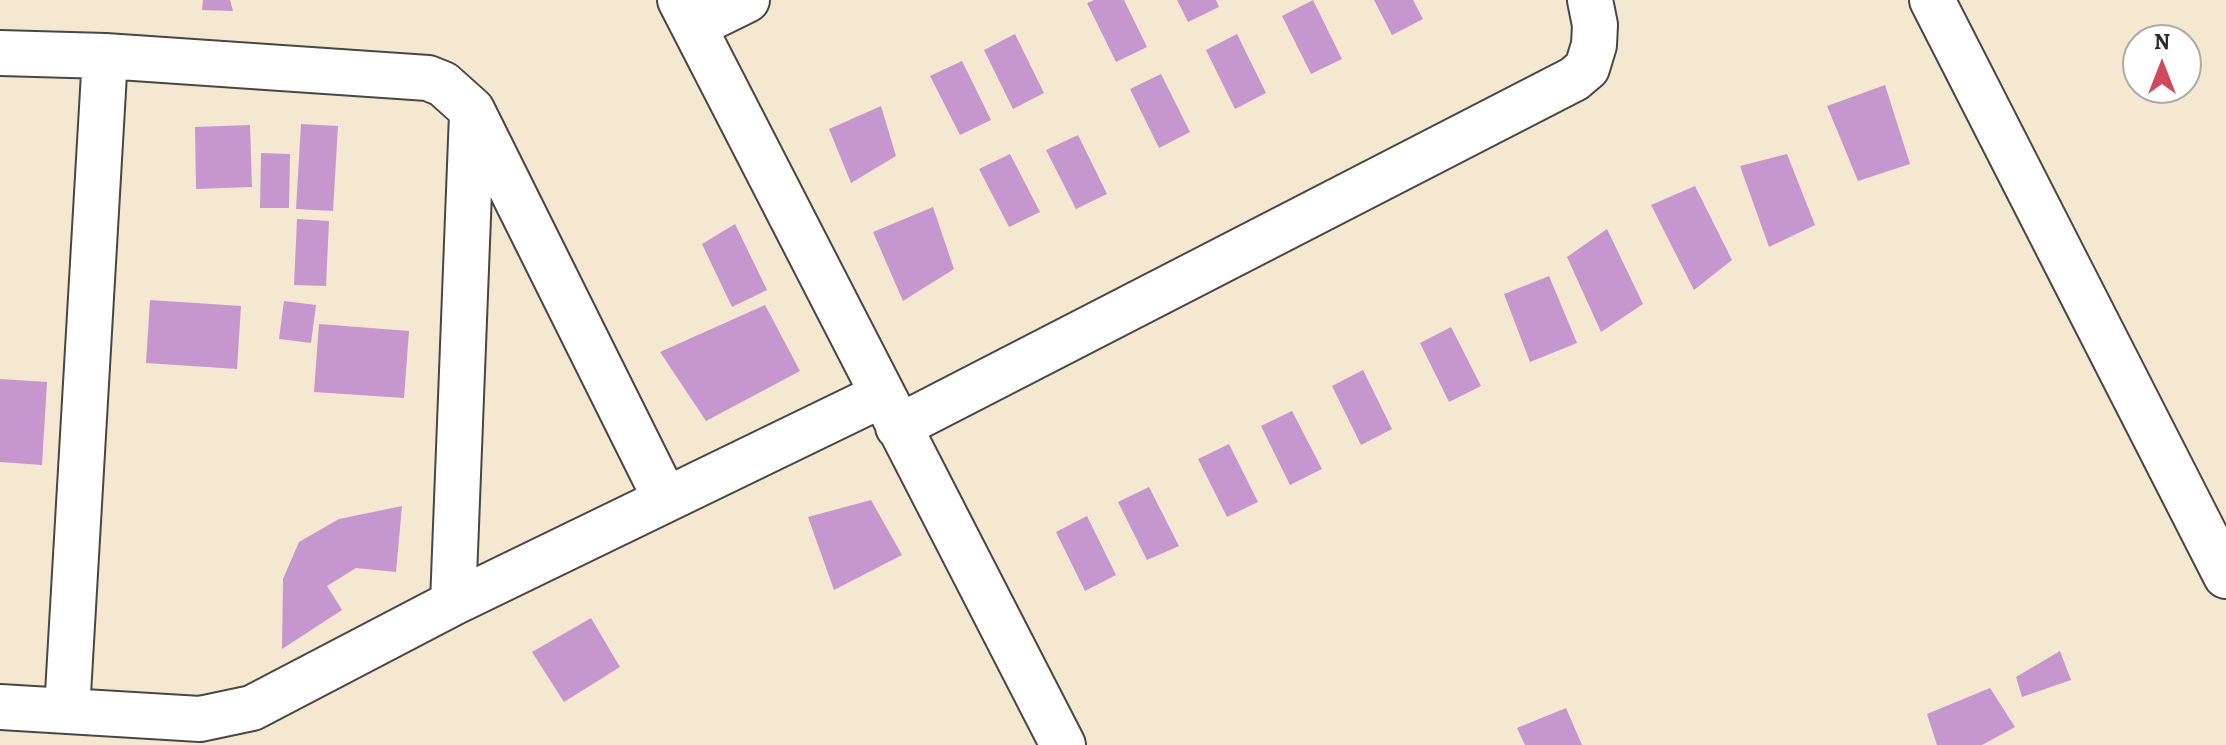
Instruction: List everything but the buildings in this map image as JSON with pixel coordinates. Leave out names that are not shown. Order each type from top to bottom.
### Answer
[{"type":"street","points":[[747,0],[687,13],[1063,745]]},
{"type":"street","points":[[0,707],[200,719],[252,708],[453,603],[665,498],[890,411],[1574,79],[1587,68],[1594,45],[1595,25],[1590,0]]},
{"type":"street","points":[[1932,0],[2226,576]]},
{"type":"street","points":[[0,53],[105,56],[428,78],[443,84],[472,110],[665,498]]},
{"type":"street","points":[[67,711],[105,56]]},
{"type":"street","points":[[453,603],[472,110]]}]
